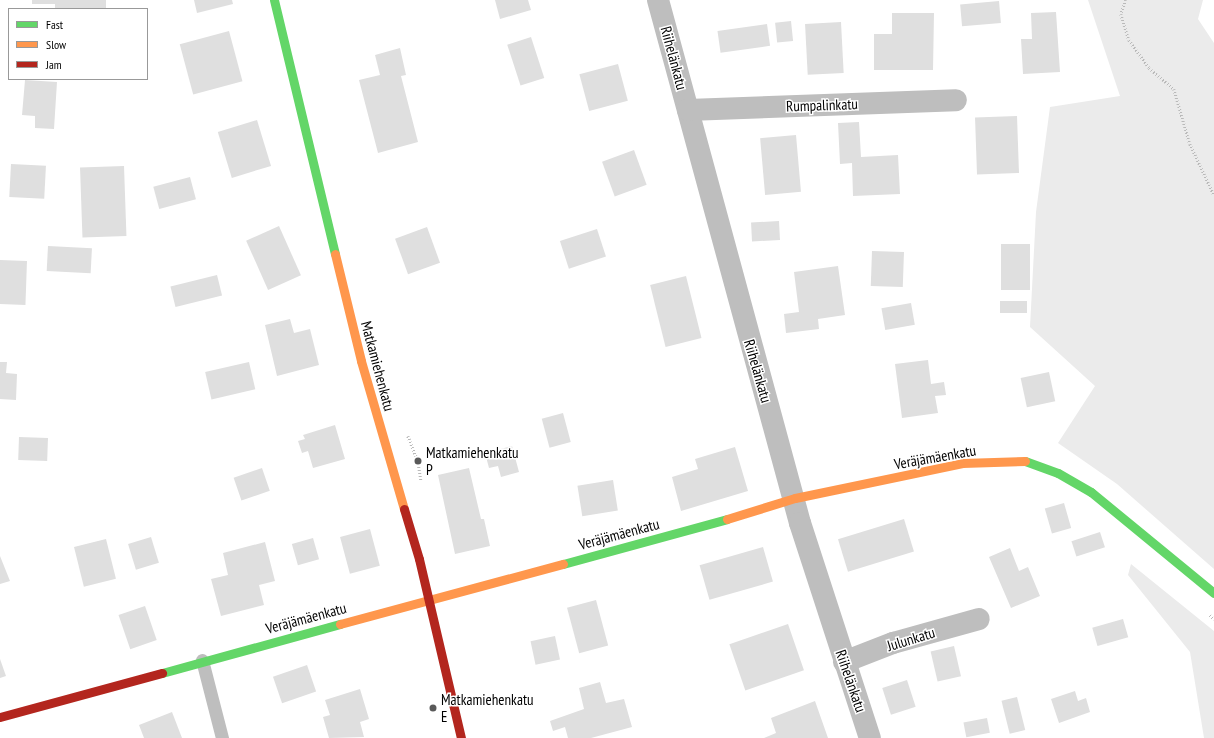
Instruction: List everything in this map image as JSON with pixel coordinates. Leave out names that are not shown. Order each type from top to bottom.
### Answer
[{"type":"street","name":"Matkamiehenkatu","points":[[274,0],[361,361],[417,552],[461,738]]},
{"type":"street","name":"Riihelänkatu","points":[[658,0],[725,254],[800,523],[870,738]]},
{"type":"street","name":"Rumpalinkatu","points":[[688,110],[956,100]]},
{"type":"street","name":"Veräjämäenkatu","points":[[0,717],[202,660],[735,517],[794,498],[962,463],[1023,460],[1058,473],[1092,492],[1214,593]]},
{"type":"street","name":"Julunkatu","points":[[844,662],[893,643],[979,618]]},
{"type":"lane","points":[[202,660],[222,738]]},
{"type":"path","points":[[1126,0],[1121,14],[1129,40],[1149,68],[1174,89],[1190,144],[1214,195]]},
{"type":"path","points":[[1208,614],[1214,619]]},
{"type":"shaded area","points":[[1088,0],[1203,0],[1198,19],[1214,43],[1214,569],[1117,484],[1058,443],[1095,386],[1030,327],[1036,212],[1050,107],[1120,96]]},
{"type":"shaded area","points":[[1131,564],[1214,631],[1214,738],[1204,738],[1190,652],[1128,575]]},
{"type":"building","points":[[32,0],[106,0],[106,8],[55,8],[55,4],[32,4]]},
{"type":"building","points":[[194,0],[232,0],[233,4],[197,13]]},
{"type":"building","points":[[495,0],[528,0],[531,10],[500,19]]},
{"type":"building","points":[[999,1],[1001,23],[962,26],[960,4]]},
{"type":"building","points":[[1056,12],[1060,72],[1023,74],[1021,39],[1032,39],[1031,13]]},
{"type":"building","points":[[892,13],[934,13],[933,70],[874,70],[874,34],[892,34]]},
{"type":"building","points":[[791,21],[793,41],[777,43],[775,23]]},
{"type":"building","points":[[841,22],[844,73],[808,75],[805,24]]},
{"type":"building","points":[[767,24],[770,46],[721,53],[717,31]]},
{"type":"building","points":[[229,31],[242,81],[193,94],[180,44]]},
{"type":"building","points":[[531,37],[544,78],[521,86],[507,45]]},
{"type":"building","points":[[400,48],[406,75],[401,76],[418,142],[378,153],[359,80],[380,75],[375,55]]},
{"type":"building","points":[[618,64],[628,101],[589,111],[579,74]]},
{"type":"building","points":[[25,80],[57,82],[54,129],[35,128],[35,116],[22,115]]},
{"type":"building","points":[[1017,116],[1019,173],[977,174],[975,117]]},
{"type":"building","points":[[257,120],[271,166],[232,178],[218,132]]},
{"type":"building","points":[[859,122],[861,157],[898,155],[900,194],[853,196],[852,163],[840,164],[838,123]]},
{"type":"building","points":[[796,135],[801,192],[765,195],[760,138]]},
{"type":"building","points":[[634,150],[647,185],[615,196],[602,162]]},
{"type":"building","points":[[11,164],[46,166],[44,199],[9,197]]},
{"type":"building","points":[[124,166],[126,236],[82,237],[80,168]]},
{"type":"building","points":[[190,177],[196,199],[159,209],[153,187]]},
{"type":"building","points":[[779,221],[780,240],[752,241],[751,222]]},
{"type":"building","points":[[279,226],[301,275],[268,290],[246,241]]},
{"type":"building","points":[[427,227],[440,263],[408,274],[395,239]]},
{"type":"building","points":[[597,229],[606,257],[569,269],[560,241]]},
{"type":"building","points":[[1001,244],[1030,244],[1030,290],[1001,290]]},
{"type":"building","points":[[48,246],[92,248],[91,273],[47,271]]},
{"type":"building","points":[[872,251],[904,252],[903,287],[871,286]]},
{"type":"building","points":[[0,260],[27,261],[25,305],[0,304]]},
{"type":"building","points":[[838,266],[845,315],[818,319],[819,329],[786,333],[784,314],[799,312],[794,272]]},
{"type":"building","points":[[217,275],[222,295],[176,307],[170,287]]},
{"type":"building","points":[[686,276],[701,338],[666,347],[650,285]]},
{"type":"building","points":[[1000,301],[1027,301],[1027,313],[1000,313]]},
{"type":"building","points":[[911,303],[915,325],[885,330],[881,308]]},
{"type":"building","points":[[290,319],[294,333],[310,329],[319,365],[277,376],[265,325]]},
{"type":"building","points":[[928,360],[931,384],[944,382],[946,395],[935,396],[938,413],[902,418],[895,364]]},
{"type":"building","points":[[0,362],[7,362],[6,373],[17,374],[16,400],[0,399]]},
{"type":"building","points":[[249,362],[255,389],[211,399],[205,372]]},
{"type":"building","points":[[1049,372],[1055,401],[1027,407],[1021,378]]},
{"type":"building","points":[[563,413],[571,442],[550,448],[542,419]]},
{"type":"building","points":[[335,425],[345,459],[313,468],[308,451],[302,453],[298,441],[305,439],[303,435]]},
{"type":"building","points":[[19,437],[48,438],[47,461],[18,460]]},
{"type":"building","points":[[512,446],[519,472],[501,477],[498,466],[489,468],[485,453]]},
{"type":"building","points":[[735,447],[748,491],[681,511],[672,477],[698,469],[695,459]]},
{"type":"building","points":[[262,468],[270,491],[241,500],[234,478]]},
{"type":"building","points":[[469,468],[481,519],[484,519],[490,546],[455,554],[438,475]]},
{"type":"building","points":[[613,480],[618,511],[582,516],[577,486]]},
{"type":"building","points":[[1064,503],[1071,528],[1052,534],[1045,509]]},
{"type":"building","points":[[904,519],[914,552],[848,572],[838,539]]},
{"type":"building","points":[[370,529],[380,566],[350,574],[340,537]]},
{"type":"building","points":[[1100,532],[1105,547],[1076,556],[1071,541]]},
{"type":"building","points":[[151,537],[159,563],[136,570],[128,544]]},
{"type":"building","points":[[313,538],[319,559],[298,565],[292,544]]},
{"type":"building","points":[[106,539],[116,579],[84,587],[74,547]]},
{"type":"building","points":[[265,542],[275,581],[259,585],[264,605],[221,616],[211,579],[228,575],[223,553]]},
{"type":"building","points":[[763,547],[773,582],[709,600],[700,565]]},
{"type":"building","points":[[1010,548],[1019,571],[1028,567],[1040,596],[1011,608],[989,557]]},
{"type":"building","points":[[0,556],[10,581],[0,584]]},
{"type":"building","points":[[596,600],[608,645],[579,653],[567,608]]},
{"type":"building","points":[[145,606],[157,640],[130,649],[119,615]]},
{"type":"building","points":[[1123,619],[1128,637],[1097,646],[1092,628]]},
{"type":"building","points":[[788,624],[804,670],[745,691],[729,644]]},
{"type":"building","points":[[555,636],[560,659],[536,665],[531,641]]},
{"type":"building","points":[[954,646],[961,676],[938,682],[931,651]]},
{"type":"building","points":[[0,659],[6,676],[0,678]]},
{"type":"building","points":[[307,665],[316,691],[282,703],[273,677]]},
{"type":"building","points":[[907,680],[916,707],[891,715],[882,688]]},
{"type":"building","points":[[600,682],[606,703],[624,699],[632,727],[591,738],[568,738],[565,727],[553,731],[550,721],[584,709],[579,688]]},
{"type":"building","points":[[360,689],[369,719],[360,722],[364,737],[329,738],[323,717],[330,715],[325,700]]},
{"type":"building","points":[[1075,691],[1078,701],[1086,698],[1090,712],[1059,723],[1051,699]]},
{"type":"building","points":[[1017,697],[1025,730],[1010,734],[1001,701]]},
{"type":"building","points":[[815,701],[828,738],[764,738],[776,733],[771,718]]},
{"type":"building","points":[[172,712],[182,738],[144,738],[139,725]]},
{"type":"building","points":[[987,718],[990,733],[966,737],[963,723]]},
{"type":"traffic: fast","points":[[274,0],[335,254]]},
{"type":"traffic: fast","points":[[1025,461],[1058,473],[1091,492],[1214,593]]},
{"type":"traffic: fast","points":[[563,564],[727,519]]},
{"type":"traffic: fast","points":[[162,673],[340,624]]},
{"type":"traffic: slow","points":[[335,254],[361,361],[404,509]]},
{"type":"traffic: slow","points":[[727,519],[795,498],[962,463],[1025,461]]},
{"type":"traffic: slow","points":[[340,624],[563,564]]},
{"type":"traffic: jam","points":[[404,509],[419,559],[461,738]]},
{"type":"traffic: jam","points":[[0,717],[162,673]]},
{"type":"place","name":"Matkamiehenkatu P","points":[[418,461]]},
{"type":"place","name":"Matkamiehenkatu E","points":[[433,708]]}]
